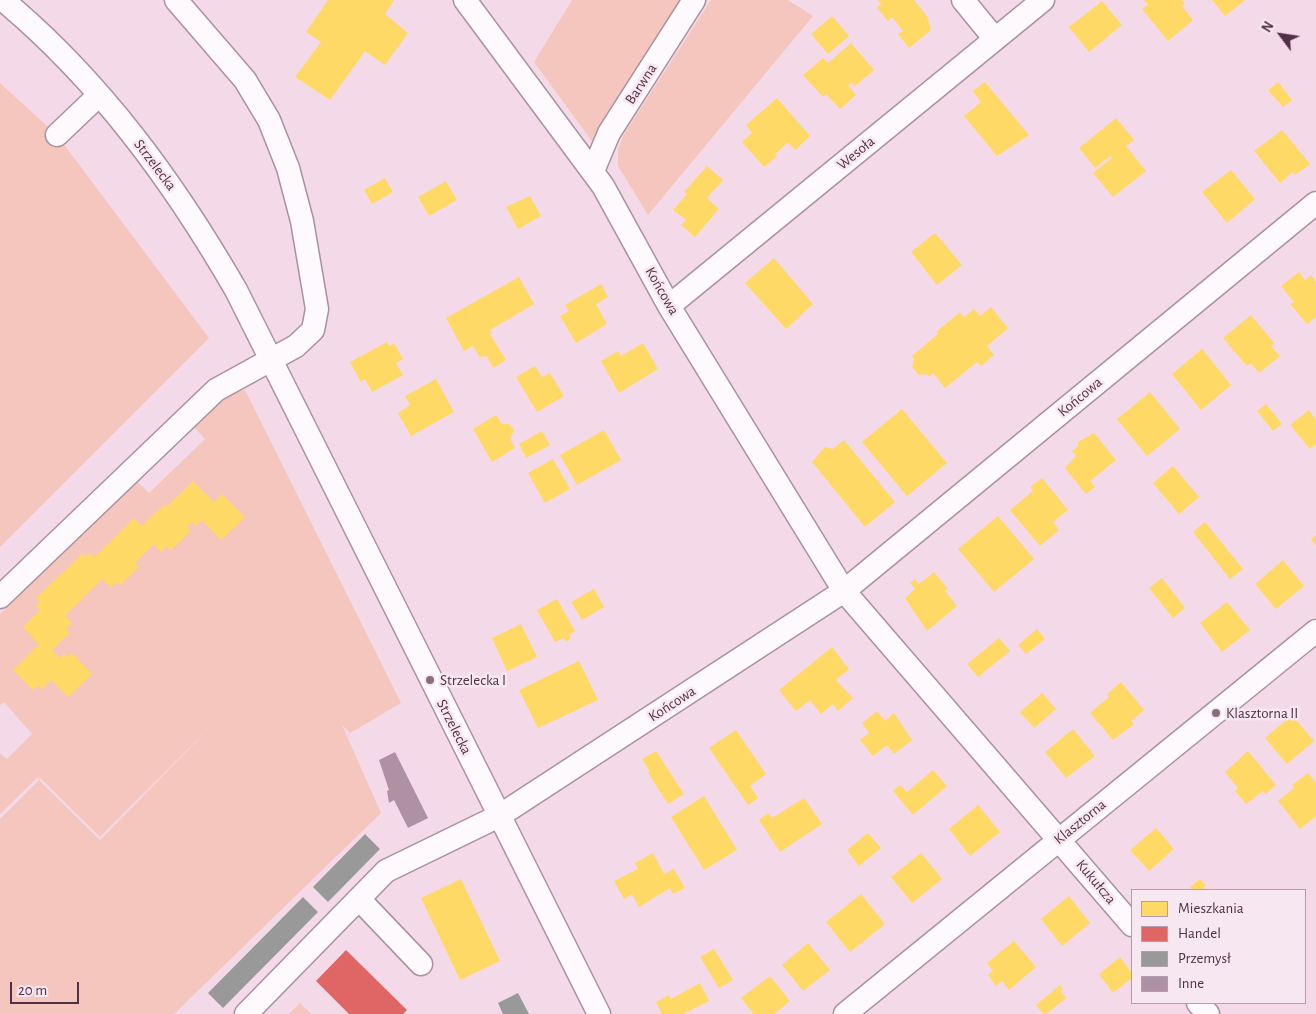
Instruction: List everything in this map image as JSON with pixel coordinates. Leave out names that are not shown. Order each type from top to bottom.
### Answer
[{"type":"street","name":"Strzelecka","points":[[2,0],[68,61],[99,95],[153,161],[197,222],[236,290],[599,1014]]},
{"type":"street","points":[[0,596],[216,390],[296,346],[313,330],[317,309],[302,221],[288,168],[269,120],[245,80],[176,0]]},
{"type":"street","name":"Końcowa","points":[[466,0],[593,171],[669,306],[844,591]]},
{"type":"street","name":"Barwna","points":[[593,171],[609,133],[694,0]]},
{"type":"street","points":[[963,0],[994,39]]},
{"type":"street","name":"Wesoła","points":[[669,306],[1043,0]]},
{"type":"street","points":[[57,135],[99,95]]},
{"type":"street","name":"Końcowa","points":[[246,1014],[386,872],[499,816],[844,591],[1316,203]]},
{"type":"street","name":"Kukułcza","points":[[844,591],[1131,924]]},
{"type":"street","name":"Klasztorna","points":[[845,1014],[1316,631]]},
{"type":"street","points":[[360,899],[421,964]]},
{"type":"street","points":[[1199,1004],[1208,1014]]},
{"type":"shaded area","points":[[572,0],[682,0],[594,144],[534,62]]},
{"type":"shaded area","points":[[711,0],[788,0],[813,16],[648,215],[618,166],[618,149],[624,134]]},
{"type":"shaded area","points":[[0,83],[57,135],[209,338],[0,547]]},
{"type":"shaded area","points":[[245,390],[401,703],[350,733],[342,725],[381,813],[174,1014],[0,1014],[0,819],[39,780],[100,840],[216,721],[100,837],[41,779],[37,778],[0,814],[0,753],[7,759],[32,734],[4,702],[0,705],[0,614],[135,479],[149,493],[205,439],[192,425],[222,398]]},
{"type":"shaded area","points":[[300,1003],[311,1014],[289,1014]]},
{"type":"building: Mieszkania","points":[[328,0],[394,0],[385,14],[408,33],[385,65],[365,51],[330,100],[295,77],[321,42],[306,32]]},
{"type":"building: Mieszkania","points":[[878,0],[914,0],[927,16],[931,30],[909,48],[898,34],[903,31],[892,17],[888,21],[877,8],[881,4]]},
{"type":"building: Mieszkania","points":[[1144,0],[1182,0],[1185,4],[1182,6],[1193,20],[1168,41],[1142,9],[1148,5]]},
{"type":"building: Mieszkania","points":[[1212,0],[1245,0],[1225,16]]},
{"type":"building: Mieszkania","points":[[1102,1],[1122,25],[1089,52],[1069,27]]},
{"type":"building: Mieszkania","points":[[832,16],[849,36],[828,54],[811,34]]},
{"type":"building: Mieszkania","points":[[851,43],[874,70],[855,86],[852,82],[848,85],[856,95],[840,109],[826,94],[823,97],[803,75],[823,58],[828,63]]},
{"type":"building: Mieszkania","points":[[985,82],[1029,135],[997,156],[964,116],[981,102],[973,91]]},
{"type":"building: Mieszkania","points":[[1278,82],[1292,100],[1283,107],[1268,90]]},
{"type":"building: Mieszkania","points":[[777,98],[810,136],[795,150],[788,142],[775,154],[777,156],[764,167],[742,142],[752,133],[746,125]]},
{"type":"building: Mieszkania","points":[[1116,118],[1134,140],[1126,146],[1146,171],[1113,197],[1093,173],[1112,158],[1110,156],[1095,168],[1079,148]]},
{"type":"building: Mieszkania","points":[[1282,130],[1310,164],[1295,175],[1293,172],[1280,183],[1254,151]]},
{"type":"building: Mieszkania","points":[[707,166],[723,180],[707,198],[719,209],[695,237],[681,225],[686,220],[673,210],[687,194],[684,192]]},
{"type":"building: Mieszkania","points":[[1231,170],[1255,199],[1227,223],[1202,192]]},
{"type":"building: Mieszkania","points":[[385,178],[393,192],[372,204],[364,190]]},
{"type":"building: Mieszkania","points":[[446,181],[457,200],[429,216],[418,197]]},
{"type":"building: Mieszkania","points":[[530,196],[541,216],[518,229],[506,207]]},
{"type":"building: Mieszkania","points":[[935,233],[962,265],[937,285],[911,252]]},
{"type":"building: Mieszkania","points":[[774,258],[813,304],[786,329],[745,283]]},
{"type":"building: Mieszkania","points":[[1299,272],[1305,280],[1311,275],[1316,282],[1316,317],[1307,324],[1290,304],[1294,302],[1281,286]]},
{"type":"building: Mieszkania","points":[[519,277],[534,304],[490,330],[492,333],[490,334],[506,360],[493,368],[487,356],[480,357],[473,346],[464,351],[446,318]]},
{"type":"building: Mieszkania","points":[[601,284],[608,297],[596,304],[607,324],[576,343],[560,316],[569,311],[565,305]]},
{"type":"building: Mieszkania","points":[[991,307],[1008,328],[987,346],[994,355],[981,366],[977,362],[945,388],[933,373],[929,377],[927,374],[919,375],[912,367],[914,359],[912,356],[960,312],[964,317],[974,309],[980,316]]},
{"type":"building: Mieszkania","points":[[1251,315],[1274,343],[1271,346],[1280,356],[1259,373],[1251,363],[1247,366],[1223,338]]},
{"type":"building: Mieszkania","points":[[387,342],[389,346],[394,343],[403,359],[396,363],[403,375],[372,392],[365,379],[361,382],[350,362]]},
{"type":"building: Mieszkania","points":[[643,343],[658,369],[619,393],[601,361],[618,351],[621,356]]},
{"type":"building: Mieszkania","points":[[1202,349],[1231,385],[1201,410],[1172,374]]},
{"type":"building: Mieszkania","points":[[535,366],[542,377],[550,373],[564,396],[537,412],[516,377]]},
{"type":"building: Mieszkania","points":[[436,379],[454,412],[411,436],[398,413],[410,405],[405,396]]},
{"type":"building: Mieszkania","points":[[1150,392],[1180,429],[1147,456],[1117,419]]},
{"type":"building: Mieszkania","points":[[1266,404],[1282,424],[1273,431],[1257,411]]},
{"type":"building: Mieszkania","points":[[902,409],[947,463],[907,496],[862,442]]},
{"type":"building: Mieszkania","points":[[1309,410],[1316,420],[1316,444],[1310,449],[1290,425]]},
{"type":"building: Mieszkania","points":[[496,415],[502,424],[509,424],[514,430],[510,439],[515,448],[492,462],[473,429]]},
{"type":"building: Mieszkania","points":[[604,430],[621,460],[577,485],[560,455]]},
{"type":"building: Mieszkania","points":[[542,431],[550,445],[526,458],[519,444]]},
{"type":"building: Mieszkania","points":[[1094,433],[1116,460],[1090,481],[1095,487],[1086,494],[1065,468],[1076,456],[1072,451],[1078,446],[1078,442]]},
{"type":"building: Mieszkania","points":[[844,440],[895,502],[865,527],[812,462],[825,447],[833,449]]},
{"type":"building: Mieszkania","points":[[553,459],[570,489],[545,503],[528,473]]},
{"type":"building: Mieszkania","points":[[1173,466],[1199,497],[1179,514],[1153,483]]},
{"type":"building: Mieszkania","points":[[1042,478],[1068,510],[1053,522],[1059,530],[1040,546],[1010,510],[1033,491],[1030,487]]},
{"type":"building: Mieszkania","points":[[193,481],[214,502],[222,494],[245,517],[221,540],[202,520],[195,526],[192,522],[187,527],[191,531],[171,550],[167,546],[161,552],[154,544],[135,563],[139,567],[120,585],[117,582],[111,587],[102,579],[65,616],[72,623],[66,629],[70,633],[52,650],[60,658],[64,654],[67,657],[72,653],[92,674],[68,697],[51,680],[42,689],[39,685],[33,690],[13,670],[39,644],[23,627],[40,610],[36,606],[40,602],[36,598],[83,553],[86,557],[90,553],[94,557],[134,518],[142,526],[164,505],[166,507]]},
{"type":"building: Mieszkania","points":[[998,516],[1034,559],[994,592],[958,549]]},
{"type":"building: Mieszkania","points":[[1205,522],[1243,569],[1230,579],[1193,532]]},
{"type":"building: Mieszkania","points":[[1316,535],[1316,545],[1311,539]]},
{"type":"building: Mieszkania","points":[[1283,560],[1304,586],[1276,609],[1255,584]]},
{"type":"building: Mieszkania","points":[[934,572],[948,589],[945,591],[957,606],[927,631],[905,598],[915,589],[910,583],[915,579],[919,584]]},
{"type":"building: Mieszkania","points":[[1162,578],[1185,608],[1173,618],[1149,588]]},
{"type":"building: Mieszkania","points":[[594,589],[604,607],[582,620],[571,602]]},
{"type":"building: Mieszkania","points":[[557,599],[575,631],[569,635],[571,638],[566,642],[564,638],[555,642],[537,610]]},
{"type":"building: Mieszkania","points":[[1227,602],[1250,630],[1222,652],[1200,623]]},
{"type":"building: Mieszkania","points":[[521,624],[537,657],[507,671],[492,638]]},
{"type":"building: Mieszkania","points":[[1037,629],[1045,639],[1026,654],[1018,645]]},
{"type":"building: Mieszkania","points":[[999,638],[1010,651],[978,677],[967,664]]},
{"type":"building: Mieszkania","points":[[832,647],[849,669],[836,680],[853,698],[838,711],[833,704],[821,714],[810,700],[796,711],[779,690]]},
{"type":"building: Mieszkania","points":[[579,661],[598,700],[538,728],[519,690]]},
{"type":"building: Mieszkania","points":[[1121,682],[1144,710],[1131,721],[1134,724],[1113,740],[1090,713],[1109,697],[1107,694]]},
{"type":"building: Mieszkania","points":[[1042,693],[1056,709],[1034,728],[1020,712]]},
{"type":"building: Mieszkania","points":[[877,711],[885,721],[894,713],[912,740],[894,754],[887,745],[873,756],[860,740],[869,733],[862,723]]},
{"type":"building: Mieszkania","points":[[1292,715],[1314,741],[1287,764],[1265,738]]},
{"type":"building: Mieszkania","points":[[1073,729],[1095,756],[1066,778],[1045,752]]},
{"type":"building: Mieszkania","points":[[736,730],[766,774],[750,786],[758,798],[748,805],[709,748]]},
{"type":"building: Mieszkania","points":[[656,751],[684,794],[668,804],[648,773],[650,772],[642,759]]},
{"type":"building: Mieszkania","points":[[1248,751],[1276,785],[1266,794],[1263,791],[1246,804],[1235,791],[1238,788],[1225,772]]},
{"type":"building: Mieszkania","points":[[933,770],[947,786],[913,815],[893,791],[900,785],[907,792]]},
{"type":"building: Mieszkania","points":[[1308,773],[1316,783],[1316,816],[1300,829],[1278,801],[1294,788],[1292,785]]},
{"type":"building: Mieszkania","points":[[704,796],[737,850],[704,870],[671,817]]},
{"type":"building: Mieszkania","points":[[804,798],[822,824],[780,852],[759,820],[768,813],[772,818]]},
{"type":"building: Mieszkania","points":[[978,805],[1000,832],[970,856],[949,829]]},
{"type":"building: Mieszkania","points":[[1156,828],[1174,849],[1149,871],[1130,850]]},
{"type":"building: Mieszkania","points":[[868,833],[881,848],[859,866],[847,850]]},
{"type":"building: Mieszkania","points":[[653,853],[664,874],[674,869],[685,888],[673,894],[670,888],[639,907],[632,894],[624,899],[614,881],[638,869],[635,863]]},
{"type":"building: Mieszkania","points":[[921,853],[942,879],[912,903],[891,877]]},
{"type":"building: Mieszkania","points":[[461,879],[500,961],[460,980],[421,898]]},
{"type":"building: Mieszkania","points":[[1200,879],[1206,886],[1204,889],[1191,889],[1190,887]]},
{"type":"building: Mieszkania","points":[[861,894],[885,924],[850,952],[826,922]]},
{"type":"building: Mieszkania","points":[[1069,896],[1090,923],[1062,946],[1041,919]]},
{"type":"building: Mieszkania","points":[[1014,941],[1036,967],[1009,990],[1002,981],[996,986],[988,975],[993,971],[987,963]]},
{"type":"building: Mieszkania","points":[[808,943],[830,970],[803,991],[782,965]]},
{"type":"building: Mieszkania","points":[[714,949],[733,980],[719,988],[700,957]]},
{"type":"building: Mieszkania","points":[[1120,957],[1131,972],[1131,979],[1113,993],[1099,974]]},
{"type":"building: Mieszkania","points":[[770,976],[790,1001],[774,1014],[754,1014],[741,998]]},
{"type":"building: Mieszkania","points":[[700,983],[709,1001],[683,1014],[662,1014],[656,1002],[669,995],[671,999]]},
{"type":"building: Mieszkania","points":[[1060,985],[1063,989],[1060,991],[1066,998],[1046,1014],[1043,1014],[1036,1005]]},
{"type":"building: Handel","points":[[346,950],[407,1010],[403,1014],[349,1014],[316,981]]},
{"type":"building: Przemysł","points":[[365,834],[380,849],[328,902],[313,887]]},
{"type":"building: Przemysł","points":[[303,897],[318,912],[223,1008],[208,993]]},
{"type":"building: Przemysł","points":[[518,993],[529,1014],[503,1014],[498,1003]]},
{"type":"building: Inne","points":[[395,752],[428,818],[408,828],[394,800],[389,803],[387,791],[389,790],[379,760]]},
{"type":"place","name":"Strzelecka I","points":[[430,680]]},
{"type":"place","name":"Klasztorna II","points":[[1216,713]]}]
